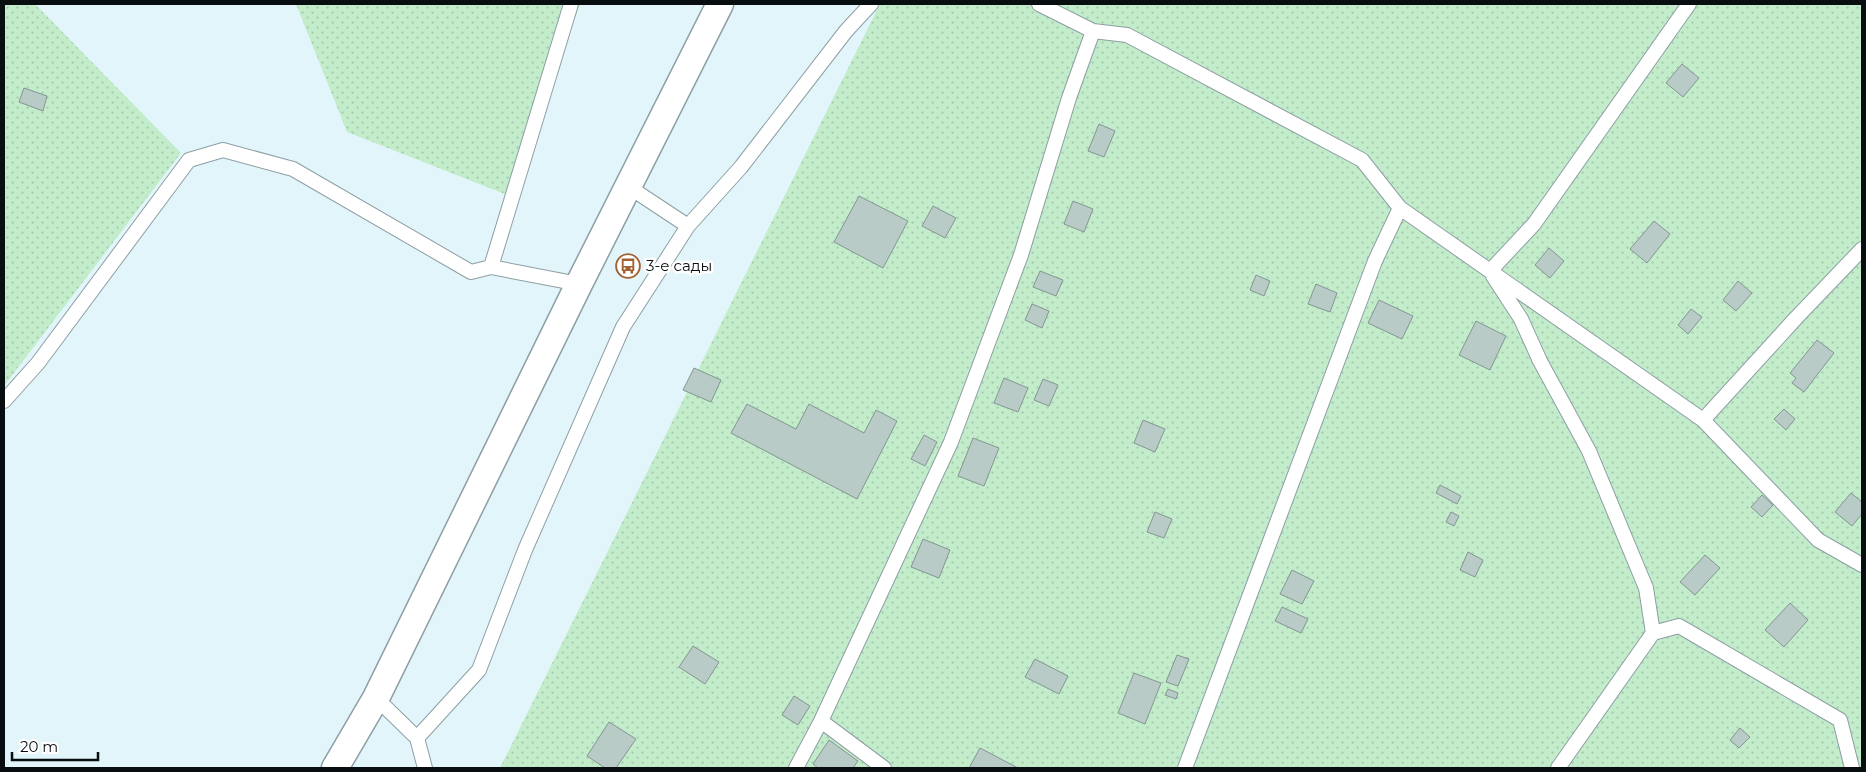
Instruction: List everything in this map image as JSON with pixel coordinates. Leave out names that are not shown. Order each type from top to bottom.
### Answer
[{"type":"street","points":[[335,768],[376,698],[579,284],[720,4]]},
{"type":"lane","points":[[491,267],[571,4]]},
{"type":"lane","points":[[417,738],[480,670],[526,550],[624,327],[688,226],[741,167],[846,31],[871,4]]},
{"type":"lane","points":[[1039,4],[1093,31],[1127,35],[1362,160],[1400,208],[1703,420],[1818,540],[1862,565]]},
{"type":"lane","points":[[1490,271],[1534,224],[1689,4]]},
{"type":"lane","points":[[796,768],[821,721],[951,442],[1022,254],[1069,98],[1093,31]]},
{"type":"lane","points":[[4,401],[38,363],[189,160],[223,150],[293,168],[471,272],[491,267],[579,284]]},
{"type":"lane","points":[[629,188],[688,226]]},
{"type":"lane","points":[[1185,768],[1374,261],[1400,208]]},
{"type":"lane","points":[[1703,420],[1862,249]]},
{"type":"lane","points":[[1490,271],[1521,319],[1540,361],[1589,451],[1646,588],[1653,633]]},
{"type":"lane","points":[[1558,768],[1653,633],[1679,626],[1840,720],[1852,768]]},
{"type":"lane","points":[[376,698],[417,738],[425,768]]},
{"type":"lane","points":[[821,721],[884,768]]},
{"type":"green space","points":[[4,4],[35,4],[181,153],[4,386]]},
{"type":"green space","points":[[296,4],[580,4],[510,196],[347,132]]},
{"type":"green space","points":[[880,4],[1862,4],[1862,768],[500,768]]},
{"type":"building","points":[[1682,64],[1699,78],[1683,97],[1666,83]]},
{"type":"building","points":[[24,88],[47,96],[43,111],[19,102]]},
{"type":"building","points":[[1099,124],[1115,131],[1104,157],[1088,151]]},
{"type":"building","points":[[859,196],[908,221],[883,268],[834,242]]},
{"type":"building","points":[[1073,201],[1093,209],[1084,232],[1064,224]]},
{"type":"building","points":[[933,206],[956,218],[945,238],[922,226]]},
{"type":"building","points":[[1654,221],[1670,234],[1647,263],[1630,249]]},
{"type":"building","points":[[1549,248],[1564,261],[1550,278],[1535,265]]},
{"type":"building","points":[[1040,271],[1063,280],[1056,296],[1033,287]]},
{"type":"building","points":[[1256,275],[1270,281],[1264,296],[1250,290]]},
{"type":"building","points":[[1738,281],[1752,293],[1736,311],[1723,300]]},
{"type":"building","points":[[1316,284],[1337,293],[1330,312],[1308,304]]},
{"type":"building","points":[[1379,300],[1413,316],[1402,339],[1368,323]]},
{"type":"building","points":[[1032,304],[1049,311],[1042,328],[1025,320]]},
{"type":"building","points":[[1691,309],[1702,317],[1688,334],[1678,325]]},
{"type":"building","points":[[1476,321],[1506,336],[1490,370],[1459,355]]},
{"type":"building","points":[[1817,340],[1834,353],[1804,392],[1792,383],[1796,378],[1790,373]]},
{"type":"building","points":[[694,368],[721,380],[711,402],[683,390]]},
{"type":"building","points":[[1004,378],[1028,388],[1018,412],[994,403]]},
{"type":"building","points":[[1043,379],[1058,385],[1049,406],[1034,400]]},
{"type":"building","points":[[747,404],[796,429],[809,404],[864,433],[876,410],[897,421],[857,499],[731,433]]},
{"type":"building","points":[[1784,409],[1795,419],[1786,430],[1774,419]]},
{"type":"building","points":[[1143,420],[1165,429],[1155,452],[1134,443]]},
{"type":"building","points":[[924,435],[937,442],[925,466],[911,459]]},
{"type":"building","points":[[973,438],[999,448],[984,486],[958,476]]},
{"type":"building","points":[[1440,485],[1461,496],[1457,504],[1436,493]]},
{"type":"building","points":[[1851,493],[1862,502],[1862,514],[1852,526],[1835,512]]},
{"type":"building","points":[[1762,495],[1773,505],[1762,517],[1751,507]]},
{"type":"building","points":[[1155,512],[1172,519],[1164,538],[1147,532]]},
{"type":"building","points":[[1451,512],[1459,516],[1454,526],[1446,522]]},
{"type":"building","points":[[923,539],[950,550],[939,578],[911,567]]},
{"type":"building","points":[[1468,552],[1483,560],[1475,577],[1460,570]]},
{"type":"building","points":[[1705,555],[1720,568],[1695,595],[1680,582]]},
{"type":"building","points":[[1292,570],[1314,581],[1302,604],[1280,594]]},
{"type":"building","points":[[1790,603],[1808,620],[1784,647],[1765,630]]},
{"type":"building","points":[[1282,607],[1308,619],[1301,633],[1275,621]]},
{"type":"building","points":[[693,646],[719,662],[705,684],[679,667]]},
{"type":"building","points":[[1177,655],[1189,659],[1178,686],[1166,682]]},
{"type":"building","points":[[1035,659],[1068,676],[1059,694],[1025,677]]},
{"type":"building","points":[[1134,673],[1161,683],[1145,724],[1118,713]]},
{"type":"building","points":[[1168,689],[1178,693],[1176,699],[1165,695]]},
{"type":"building","points":[[794,696],[810,706],[798,725],[782,715]]},
{"type":"building","points":[[609,722],[636,739],[616,768],[605,768],[587,756]]},
{"type":"building","points":[[1740,728],[1750,737],[1739,748],[1730,740]]},
{"type":"building","points":[[829,740],[858,761],[853,768],[818,768],[813,764]]},
{"type":"building","points":[[980,748],[1018,768],[969,768]]},
{"type":"place","name":"3-е сады","points":[[628,266]]}]
